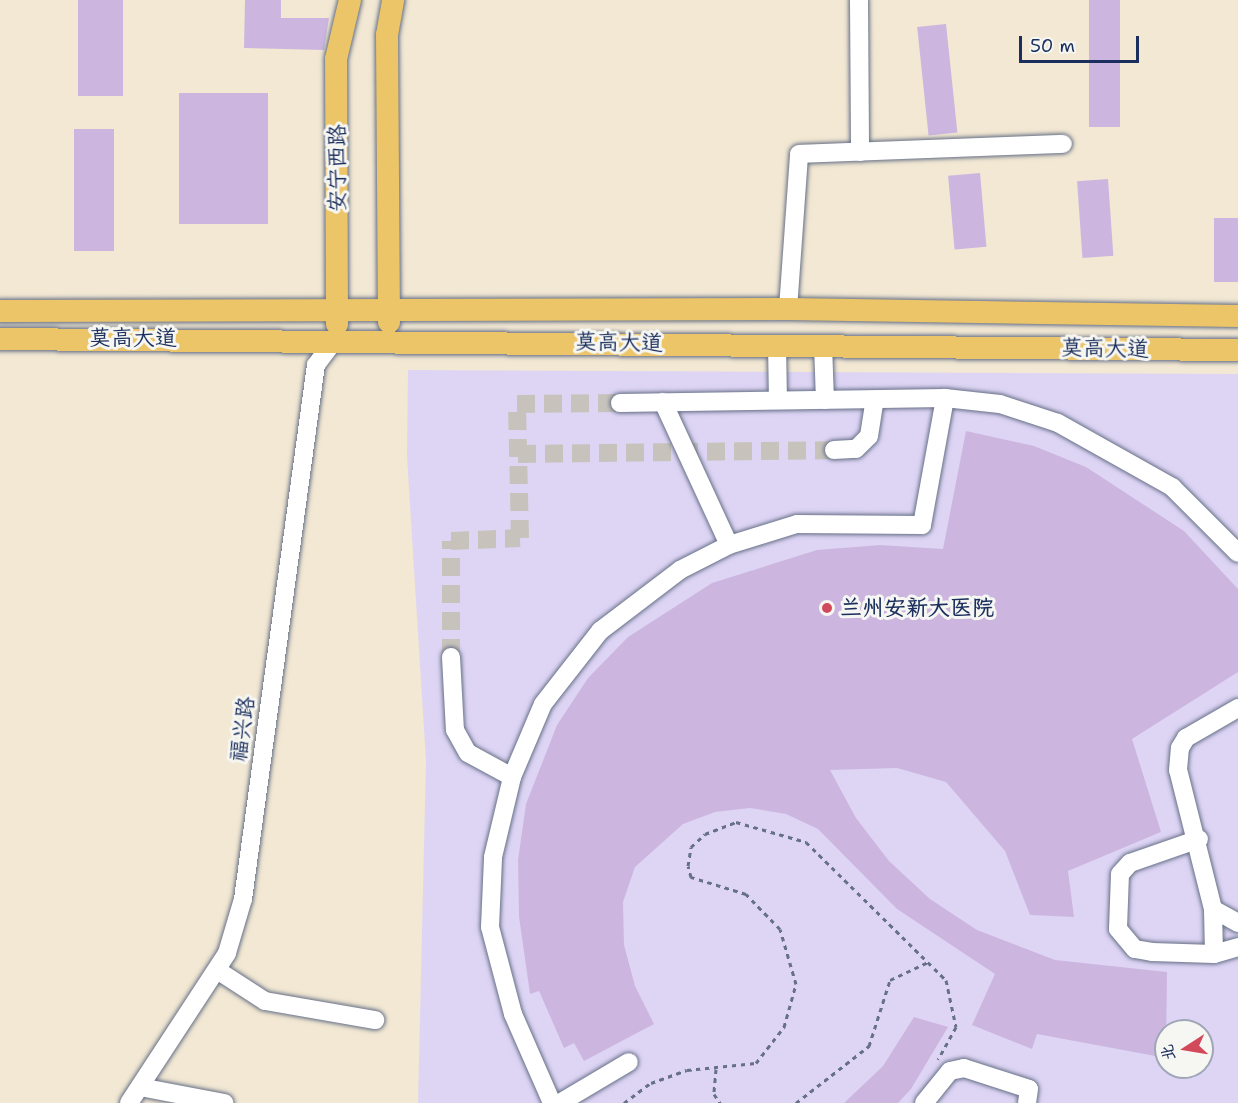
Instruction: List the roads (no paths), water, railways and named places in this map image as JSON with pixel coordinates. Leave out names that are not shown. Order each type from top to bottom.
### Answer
[{"type":"main road","name":"安宁西路","points":[[336,338],[338,309],[336,59],[350,0]]},
{"type":"main road","points":[[391,339],[388,309],[387,35],[393,0]]},
{"type":"main road","name":"莫高大道","points":[[0,311],[788,309],[1238,316]]},
{"type":"main road","name":"莫高大道","points":[[0,339],[336,338],[1238,350]]},
{"type":"street","points":[[860,0],[860,152]]},
{"type":"street","points":[[788,309],[799,154],[1063,144]]},
{"type":"street","name":"福兴路","points":[[129,1103],[216,970],[243,899],[316,365],[336,338]]},
{"type":"street","points":[[777,344],[778,400]]},
{"type":"street","points":[[824,344],[825,400]]},
{"type":"street","points":[[552,1103],[513,1014],[490,927],[493,857],[512,777],[543,704],[600,631],[680,570],[729,545],[797,524],[922,525],[945,398]]},
{"type":"street","points":[[620,403],[945,398],[1000,404],[1058,423],[1116,452],[1172,487],[1238,553]]},
{"type":"street","points":[[834,450],[856,448],[869,436],[875,399]]},
{"type":"street","points":[[663,402],[729,545]]},
{"type":"street","points":[[451,657],[454,729],[468,753],[512,777]]},
{"type":"street","points":[[1214,954],[1213,909],[1199,839],[1178,770],[1180,748],[1186,738],[1238,708]]},
{"type":"street","points":[[1199,839],[1130,863],[1120,874],[1115,908],[1118,929],[1135,949],[1214,954],[1238,946]]},
{"type":"street","points":[[1213,909],[1238,923]]},
{"type":"street","points":[[216,970],[265,1001],[375,1020]]},
{"type":"street","points":[[560,1103],[629,1062]]},
{"type":"street","points":[[924,1103],[950,1071],[964,1068],[1029,1089],[1027,1103]]},
{"type":"street","points":[[140,1087],[224,1103]]},
{"type":"tunnel","points":[[451,657],[451,541],[520,538],[517,404],[620,403]]},
{"type":"tunnel","points":[[518,454],[834,450]]},
{"type":"place","name":"兰州安新大医院","points":[[827,608]]}]
